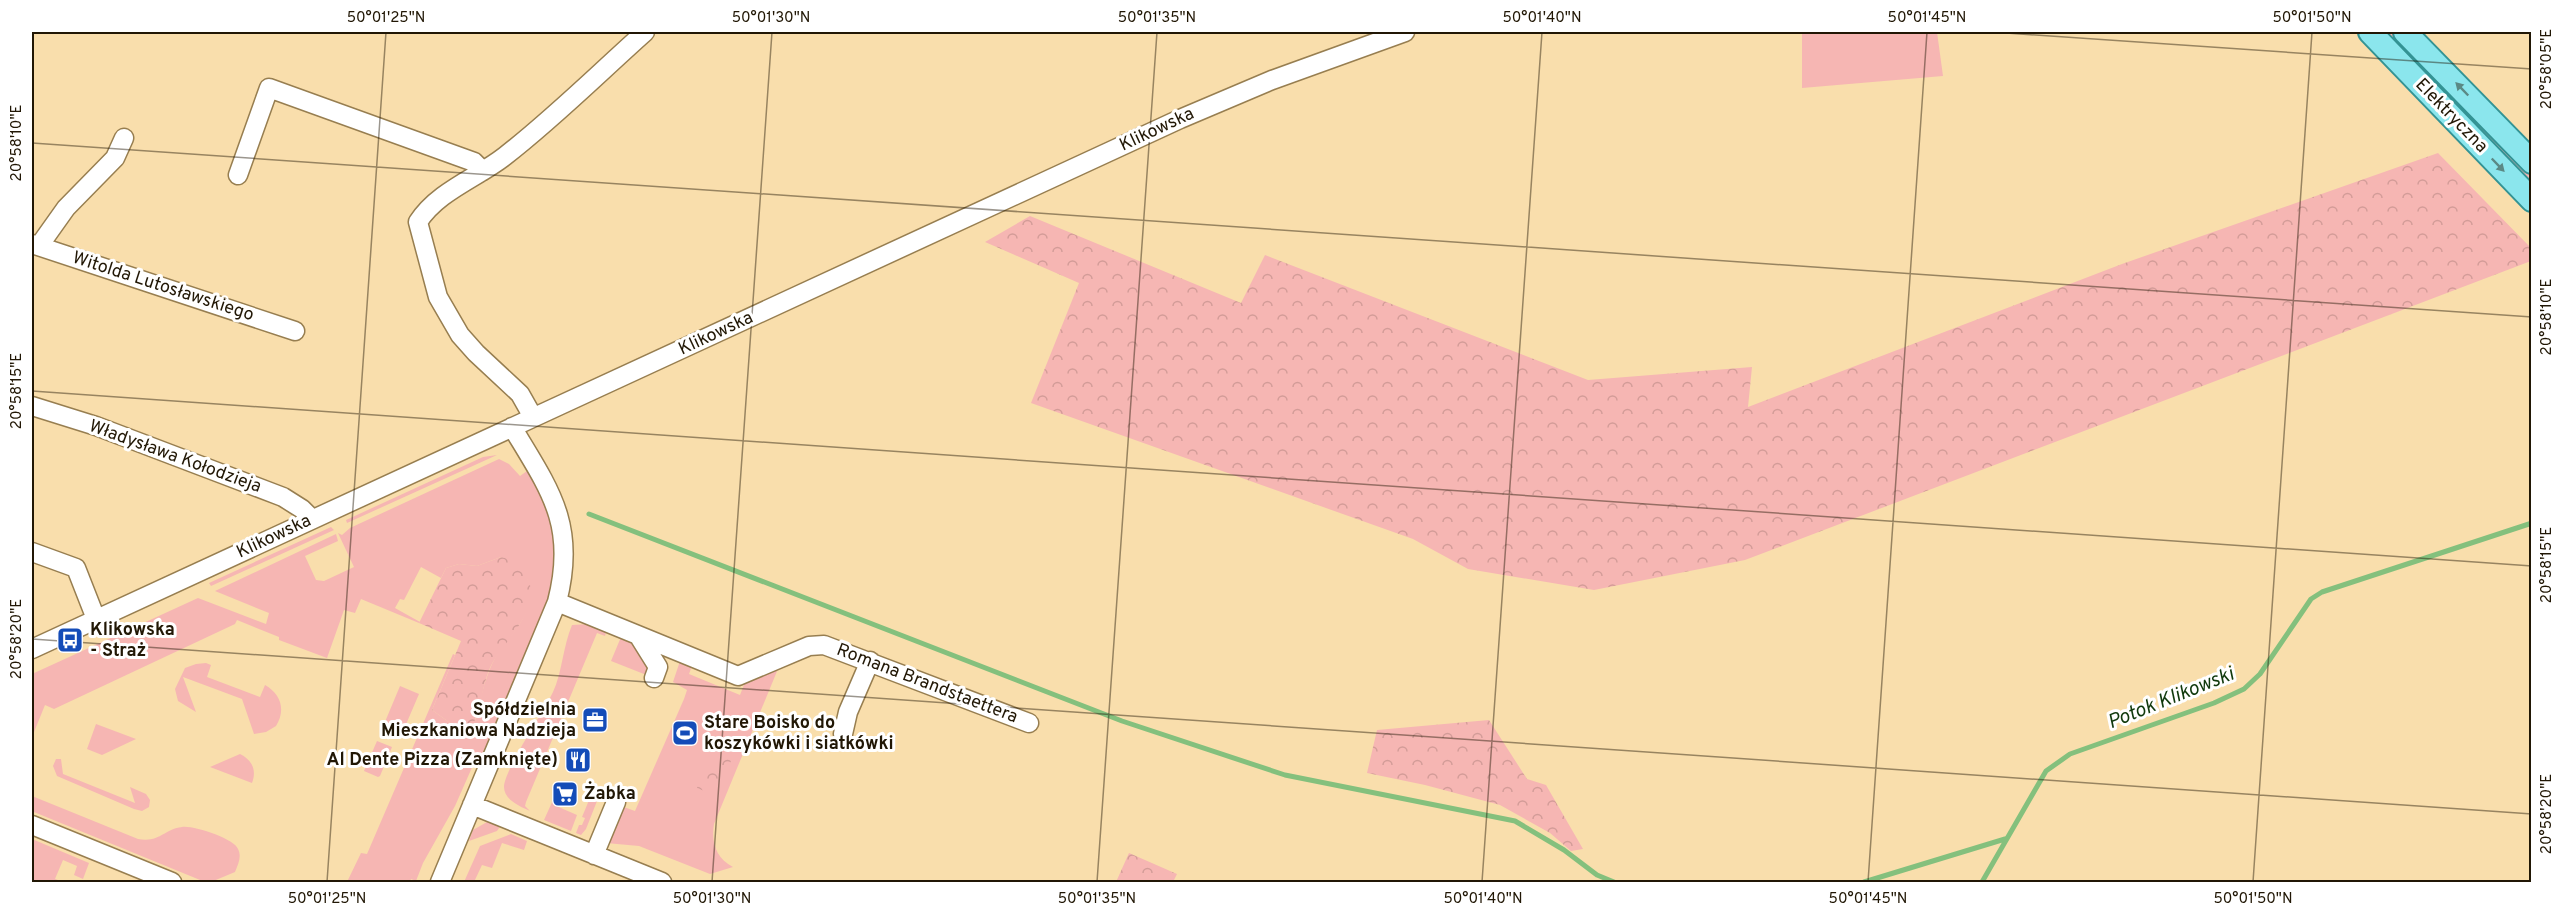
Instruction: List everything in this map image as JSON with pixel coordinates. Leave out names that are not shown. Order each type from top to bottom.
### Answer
[{"type":"main road","name":"Elektryczna","points":[[2370,32],[2532,200]]},
{"type":"main road","name":"Elektryczna","points":[[2405,32],[2532,162]]},
{"type":"street","points":[[533,417],[520,394],[460,335],[438,297],[425,256],[418,222],[425,211],[439,199],[504,157],[645,32]]},
{"type":"street","name":"Klikowska","points":[[32,648],[1189,115],[1272,80],[1405,32]]},
{"type":"street","points":[[238,175],[269,88],[474,162],[483,171]]},
{"type":"street","points":[[35,245],[66,208],[115,158],[124,138]]},
{"type":"street","name":"Witolda Lutosławskiego","points":[[35,245],[295,331]]},
{"type":"street","name":"Władysława Kołodzieja","points":[[32,406],[96,426],[283,497],[302,509],[312,519]]},
{"type":"street","points":[[440,882],[557,602],[564,567],[563,533],[551,492],[512,428]]},
{"type":"street","points":[[32,552],[76,567],[96,619]]},
{"type":"street","name":"Romana Brandstaettera","points":[[557,602],[738,676],[809,646],[824,645],[1029,723]]},
{"type":"street","points":[[638,635],[658,667],[659,680],[673,658],[670,648]]},
{"type":"street","points":[[843,734],[848,712],[870,661]]},
{"type":"street","points":[[589,853],[610,800]]},
{"type":"street","points":[[472,805],[662,882]]},
{"type":"street","points":[[32,825],[172,882]]},
{"type":"green space","points":[[1802,32],[1937,32],[1943,76],[1802,88]]},
{"type":"green space","points":[[2385,32],[2397,32],[2531,172],[2531,186]]},
{"type":"green space","points":[[2438,153],[2531,248],[2531,261],[1745,560],[1594,590],[1468,569],[1413,539],[1031,403],[1079,283],[985,242],[1030,216],[1241,303],[1265,255],[1588,380],[1752,367],[1748,407],[2122,264]]},
{"type":"green space","points":[[497,455],[347,523],[346,520],[483,457]]},
{"type":"green space","points":[[499,459],[509,464],[520,476],[527,471],[542,496],[551,520],[555,544],[550,590],[534,637],[478,764],[474,763],[455,806],[423,863],[416,881],[411,879],[410,882],[347,882],[361,853],[367,854],[453,654],[455,655],[432,710],[453,725],[476,719],[484,684],[492,664],[523,617],[529,595],[528,580],[501,557],[477,566],[459,564],[446,568],[441,578],[421,567],[404,600],[400,599],[395,608],[419,623],[361,599],[355,613],[344,610],[327,658],[279,640],[279,637],[237,620],[235,624],[54,709],[45,705],[32,737],[32,674],[198,598],[266,624],[269,613],[215,591],[336,534],[338,541],[305,556],[316,580],[324,581],[354,567],[338,533],[342,535],[350,528]]},
{"type":"green space","points":[[331,527],[334,530],[211,586],[209,583]]},
{"type":"green space","points":[[501,557],[512,561],[524,572],[531,587],[531,599],[522,622],[489,670],[478,712],[471,728],[456,731],[453,725],[432,710],[461,641],[419,623],[446,568],[459,564],[477,566]]},
{"type":"green space","points":[[589,624],[606,632],[605,636],[597,633],[526,802],[525,806],[530,811],[507,796],[504,787],[506,779],[517,754],[553,692],[572,625]]},
{"type":"green space","points":[[621,637],[633,643],[642,652],[647,662],[649,676],[611,661]]},
{"type":"green space","points":[[680,661],[693,663],[689,674],[740,695],[747,677],[780,664],[714,824],[713,837],[716,849],[722,859],[733,867],[710,874],[639,846],[606,843],[621,806],[635,811],[684,699],[687,690],[673,682]]},
{"type":"green space","points":[[206,663],[211,665],[207,677],[260,697],[265,685],[275,693],[281,708],[276,726],[266,732],[254,734],[242,699],[183,677],[196,712],[178,701],[175,689],[185,668]]},
{"type":"green space","points":[[400,686],[419,694],[404,729],[394,733],[382,729]]},
{"type":"green space","points":[[1489,720],[1527,779],[1546,785],[1583,849],[1571,851],[1550,833],[1500,805],[1425,785],[1367,773],[1377,730]]},
{"type":"green space","points":[[96,724],[136,739],[102,755],[87,749]]},
{"type":"green space","points":[[717,740],[736,749],[716,796],[697,788]]},
{"type":"green space","points":[[377,741],[392,747],[378,777],[364,771]]},
{"type":"green space","points":[[240,754],[248,759],[252,766],[254,774],[252,783],[210,767]]},
{"type":"green space","points":[[56,759],[61,759],[63,774],[135,803],[130,787],[146,794],[150,800],[149,807],[142,811],[134,809],[57,776],[53,766]]},
{"type":"green space","points":[[592,793],[599,796],[586,829],[581,835],[576,833],[585,818],[582,817]]},
{"type":"green space","points":[[32,796],[138,839],[152,839],[182,827],[204,830],[230,841],[238,849],[240,855],[235,872],[211,882],[205,882],[34,812]]},
{"type":"green space","points":[[553,800],[554,805],[577,815],[571,831],[544,820]]},
{"type":"green space","points":[[487,822],[501,825],[497,831],[469,841],[473,830]]},
{"type":"green space","points":[[511,834],[527,841],[524,850],[502,843],[492,868],[482,865],[474,882],[464,882],[480,846]]},
{"type":"green space","points":[[32,839],[89,863],[83,879],[74,875],[77,866],[63,860],[55,879],[64,882],[32,882]]},
{"type":"green space","points":[[1129,853],[1177,874],[1173,882],[1116,882]]},
{"type":"waterway","points":[[589,514],[1122,721],[1285,775],[1515,821],[1564,850],[1597,875],[1614,882]]},
{"type":"waterway","name":"Potok Klikowski","points":[[1982,882],[2046,771],[2070,754],[2214,703],[2244,689],[2260,674],[2311,599],[2322,592],[2532,523]]},
{"type":"waterway","points":[[1864,882],[2005,839]]},
{"type":"place","name":"Klikowska - Straż","points":[[70,640]]},
{"type":"place","name":"Spółdzielnia Mieszkaniowa Nadzieja","points":[[595,720]]},
{"type":"place","name":"Stare Boisko do koszykówki i siatkówki","points":[[685,733]]},
{"type":"place","name":"Al Dente Pizza (Zamknięte)","points":[[578,760]]},
{"type":"place","name":"Żabka","points":[[565,794]]}]
